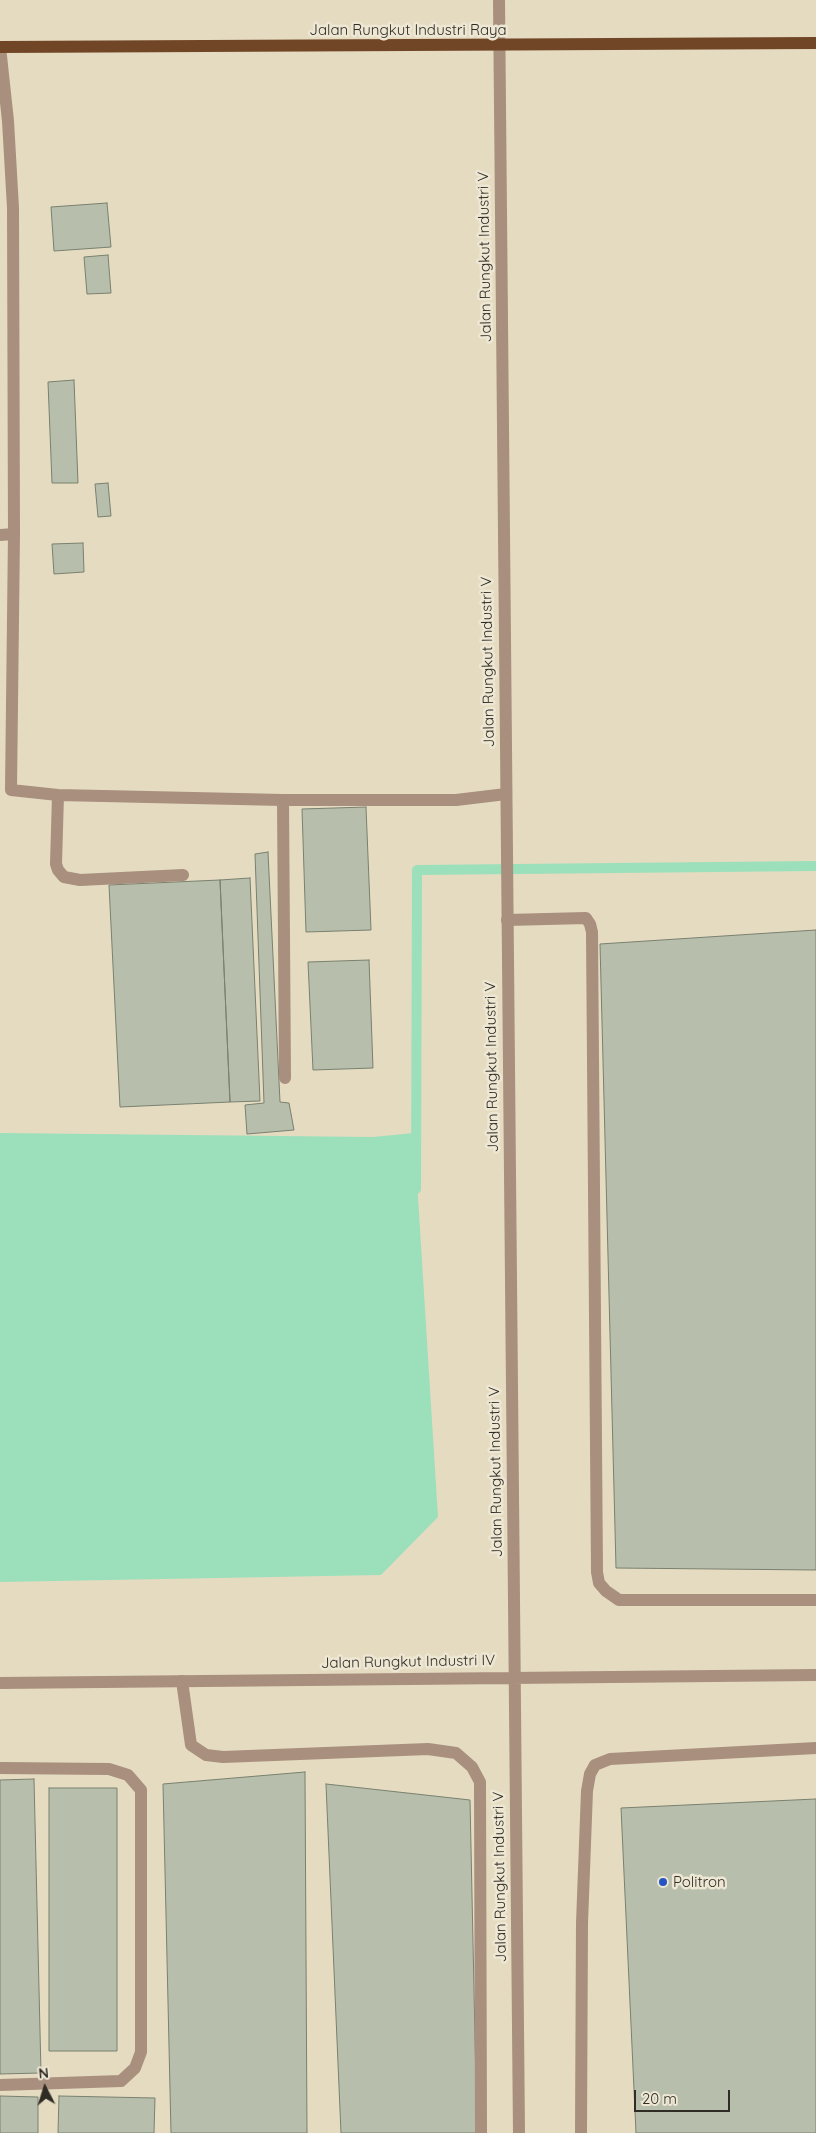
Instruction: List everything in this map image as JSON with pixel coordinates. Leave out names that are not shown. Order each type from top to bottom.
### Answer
[{"type":"main road","name":"Jalan Rungkut Industri Raya","points":[[0,48],[499,40],[816,43]]},
{"type":"street","name":"Jalan Rungkut Industri V","points":[[499,0],[519,2133]]},
{"type":"street","points":[[0,48],[8,121],[6,207],[14,534],[6,788],[58,795],[282,800],[456,800],[506,794]]},
{"type":"street","points":[[0,535],[14,534]]},
{"type":"street","points":[[58,795],[56,864],[64,877],[80,880],[183,875]]},
{"type":"street","points":[[282,800],[286,1078]]},
{"type":"street","points":[[507,920],[586,918],[592,932],[597,1553],[599,1583],[606,1591],[619,1600],[816,1600]]},
{"type":"street","name":"Jalan Rungkut Industri IV","points":[[0,1683],[816,1675]]},
{"type":"street","points":[[182,1681],[191,1745],[206,1755],[222,1757],[428,1749],[456,1753],[472,1767],[480,1782],[481,2133]]},
{"type":"street","points":[[581,2133],[582,1923],[587,1791],[590,1774],[595,1765],[610,1759],[816,1748]]},
{"type":"street","points":[[0,1768],[109,1769],[128,1774],[141,1790],[141,2052],[135,2068],[120,2081],[0,2085]]},
{"type":"shaded area","points":[[0,0],[816,0],[816,2133],[0,2133]]},
{"type":"shaded area","points":[[0,1133],[373,1137],[414,1133],[438,1517],[381,1575],[0,1582]]},
{"type":"building","points":[[107,203],[111,247],[54,251],[51,207]]},
{"type":"building","points":[[108,255],[111,293],[87,294],[84,257]]},
{"type":"building","points":[[74,380],[78,483],[52,483],[48,382]]},
{"type":"building","points":[[108,483],[111,516],[98,517],[95,484]]},
{"type":"building","points":[[83,543],[84,572],[54,574],[52,544]]},
{"type":"building","points":[[366,807],[371,930],[306,932],[302,809]]},
{"type":"building","points":[[268,852],[280,1102],[289,1103],[294,1130],[247,1134],[245,1105],[264,1103],[255,854]]},
{"type":"building","points":[[250,878],[260,1101],[230,1102],[220,880]]},
{"type":"building","points":[[220,880],[230,1102],[120,1107],[109,885]]},
{"type":"building","points":[[816,930],[816,1570],[616,1568],[600,944]]},
{"type":"building","points":[[369,960],[373,1068],[313,1070],[308,962]]},
{"type":"building","points":[[305,1772],[307,2133],[171,2133],[163,1784]]},
{"type":"building","points":[[34,1779],[41,2073],[0,2074],[0,1780]]},
{"type":"building","points":[[326,1784],[470,1800],[477,2133],[341,2133]]},
{"type":"building","points":[[49,1788],[117,1788],[117,2051],[49,2051]]},
{"type":"building","points":[[816,1799],[816,2133],[636,2133],[621,1808]]},
{"type":"building","points":[[0,2096],[38,2097],[38,2133],[0,2133]]},
{"type":"building","points":[[59,2096],[155,2098],[154,2133],[58,2133]]},
{"type":"waterway","points":[[416,1189],[417,870],[816,866]]},
{"type":"place","name":"Politron","points":[[663,1882]]}]
